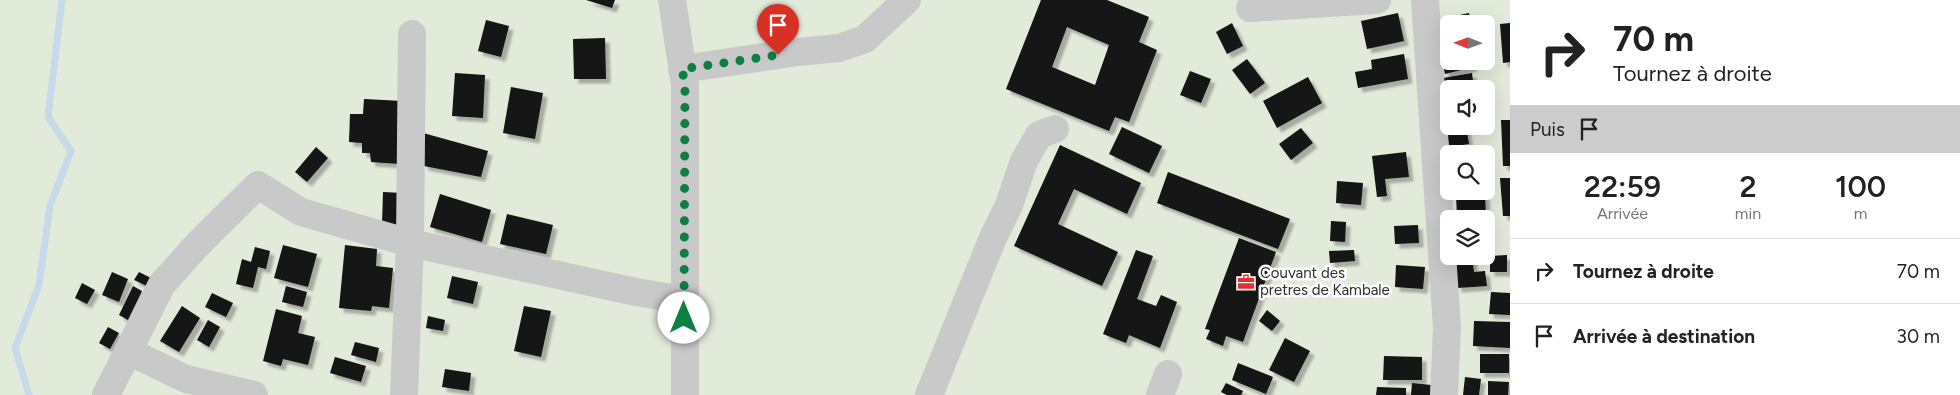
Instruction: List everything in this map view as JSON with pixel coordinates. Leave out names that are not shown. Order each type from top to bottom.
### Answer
[{"type":"street","points":[[672,0],[685,85],[685,395]]},
{"type":"street","points":[[682,69],[839,48],[865,39],[907,0]]},
{"type":"street","points":[[1250,8],[1378,0]]},
{"type":"street","points":[[1425,0],[1447,328],[1444,395]]},
{"type":"street","points":[[404,395],[410,243],[412,34]]},
{"type":"street","points":[[929,395],[992,240],[1009,205],[1024,161],[1039,135],[1054,129]]},
{"type":"street","points":[[106,395],[162,284],[200,242],[258,185],[301,212],[410,243],[636,292],[684,300]]},
{"type":"street","points":[[128,352],[186,387],[254,395]]},
{"type":"green space","points":[[0,0],[1510,0],[1510,395],[0,395]]},
{"type":"building","points":[[586,0],[615,0],[612,8]]},
{"type":"building","points":[[1041,0],[1107,0],[1149,17],[1139,42],[1157,50],[1129,122],[1115,117],[1109,131],[1006,89]],"holes":[[[1067,27],[1109,45],[1095,85],[1052,67]]]},
{"type":"building","points":[[1398,13],[1404,41],[1367,49],[1361,21]]},
{"type":"building","points":[[486,20],[509,26],[501,57],[478,51]]},
{"type":"building","points":[[1232,23],[1243,46],[1227,54],[1216,32]]},
{"type":"building","points":[[1510,23],[1510,62],[1503,63],[1500,24]]},
{"type":"building","points":[[605,38],[606,79],[574,79],[573,39]]},
{"type":"building","points":[[1404,54],[1408,79],[1358,88],[1355,72],[1372,69],[1371,60]]},
{"type":"building","points":[[1247,59],[1265,83],[1250,94],[1232,70]]},
{"type":"building","points":[[1444,70],[1461,70],[1445,74]]},
{"type":"building","points":[[1190,71],[1211,79],[1201,103],[1180,95]]},
{"type":"building","points":[[455,73],[485,75],[483,118],[452,116]]},
{"type":"building","points":[[1472,73],[1473,80],[1443,80],[1443,78]]},
{"type":"building","points":[[1308,77],[1322,103],[1277,128],[1263,101]]},
{"type":"building","points":[[511,87],[543,93],[535,139],[503,133]]},
{"type":"building","points":[[364,99],[403,101],[400,164],[371,162],[370,153],[362,153],[362,143],[349,142],[350,114],[363,114]]},
{"type":"building","points":[[1501,120],[1510,120],[1510,166],[1503,166]]},
{"type":"building","points":[[1122,127],[1162,146],[1149,173],[1109,154]]},
{"type":"building","points":[[1301,128],[1313,143],[1291,160],[1279,144]]},
{"type":"building","points":[[416,131],[488,151],[481,177],[424,166]]},
{"type":"building","points":[[1447,135],[1468,135],[1469,144],[1449,145]]},
{"type":"building","points":[[1060,145],[1141,183],[1127,214],[1074,189],[1058,224],[1118,252],[1102,286],[1014,246]]},
{"type":"building","points":[[316,147],[328,158],[307,182],[295,172]]},
{"type":"building","points":[[1406,152],[1409,177],[1385,179],[1387,196],[1377,197],[1372,156]]},
{"type":"building","points":[[1168,172],[1290,219],[1278,249],[1157,203]]},
{"type":"building","points":[[1500,178],[1510,178],[1510,216],[1503,216]]},
{"type":"building","points":[[1337,181],[1363,183],[1361,205],[1336,203]]},
{"type":"building","points":[[383,192],[403,193],[401,226],[382,225]]},
{"type":"building","points":[[440,194],[491,210],[482,242],[430,227]]},
{"type":"building","points":[[1456,200],[1485,200],[1486,210],[1457,210]]},
{"type":"building","points":[[507,214],[553,225],[546,254],[500,244]]},
{"type":"building","points":[[1331,221],[1346,222],[1345,242],[1330,241]]},
{"type":"building","points":[[1418,225],[1419,243],[1395,244],[1394,226]]},
{"type":"building","points":[[1239,238],[1276,252],[1243,342],[1226,336],[1223,346],[1206,339],[1210,330],[1205,329]]},
{"type":"building","points":[[283,245],[317,254],[308,287],[274,278]]},
{"type":"building","points":[[345,245],[377,249],[376,266],[393,268],[389,308],[372,306],[371,311],[339,308]]},
{"type":"building","points":[[255,247],[270,251],[266,269],[258,267],[253,288],[236,284],[242,259],[251,262]]},
{"type":"building","points":[[1136,250],[1153,256],[1137,299],[1156,306],[1161,295],[1177,302],[1160,348],[1129,335],[1126,343],[1103,334]]},
{"type":"building","points":[[1354,250],[1355,261],[1330,263],[1329,251]]},
{"type":"building","points":[[1507,255],[1507,272],[1490,272],[1490,265],[1495,265],[1495,256]]},
{"type":"building","points":[[1396,265],[1425,267],[1423,289],[1395,287]]},
{"type":"building","points":[[1456,265],[1473,265],[1474,272],[1485,271],[1487,286],[1457,288]]},
{"type":"building","points":[[112,272],[128,279],[119,302],[102,295]]},
{"type":"building","points":[[139,272],[153,279],[149,287],[134,280]]},
{"type":"building","points":[[452,276],[478,282],[473,304],[447,298]]},
{"type":"building","points":[[82,283],[95,290],[87,304],[75,298]]},
{"type":"building","points":[[133,286],[142,291],[128,320],[119,315]]},
{"type":"building","points":[[286,286],[307,292],[303,307],[282,302]]},
{"type":"building","points":[[1491,292],[1510,293],[1510,315],[1489,314]]},
{"type":"building","points":[[212,293],[233,303],[226,317],[205,307]]},
{"type":"building","points":[[182,306],[200,318],[179,352],[160,341]]},
{"type":"building","points":[[524,306],[551,311],[541,357],[514,351]]},
{"type":"building","points":[[276,309],[302,316],[298,333],[315,337],[308,365],[283,359],[281,366],[263,361]]},
{"type":"building","points":[[1267,310],[1280,321],[1272,331],[1259,321]]},
{"type":"building","points":[[428,316],[445,320],[443,331],[426,328]]},
{"type":"building","points":[[208,320],[220,327],[209,347],[197,340]]},
{"type":"building","points":[[1474,321],[1510,322],[1510,348],[1473,346]]},
{"type":"building","points":[[108,327],[119,333],[110,349],[99,343]]},
{"type":"building","points":[[1285,338],[1310,351],[1294,382],[1269,370]]},
{"type":"building","points":[[355,342],[379,348],[376,362],[351,355]]},
{"type":"building","points":[[1480,354],[1509,354],[1509,373],[1480,373]]},
{"type":"building","points":[[1384,356],[1422,357],[1422,380],[1383,380]]},
{"type":"building","points":[[335,357],[366,366],[361,382],[330,373]]},
{"type":"building","points":[[1238,363],[1273,377],[1266,394],[1232,380]]},
{"type":"building","points":[[445,369],[471,373],[469,391],[442,387]]},
{"type":"building","points":[[1465,377],[1481,379],[1479,395],[1463,395]]},
{"type":"building","points":[[1488,381],[1509,382],[1508,395],[1488,395]]},
{"type":"building","points":[[1226,383],[1243,391],[1241,395],[1227,395],[1221,392]]},
{"type":"building","points":[[1412,383],[1431,385],[1430,395],[1411,395]]},
{"type":"building","points":[[1377,387],[1406,388],[1406,395],[1376,395]]},
{"type":"waterway","points":[[29,395],[15,348],[39,285],[50,206],[71,151],[48,117],[62,0]]},
{"type":"place","name":"Couvant des pretres de Kambale","points":[[1246,282]]},
{"type":"route","points":[[684,318],[685,85],[682,69],[778,55]]}]
